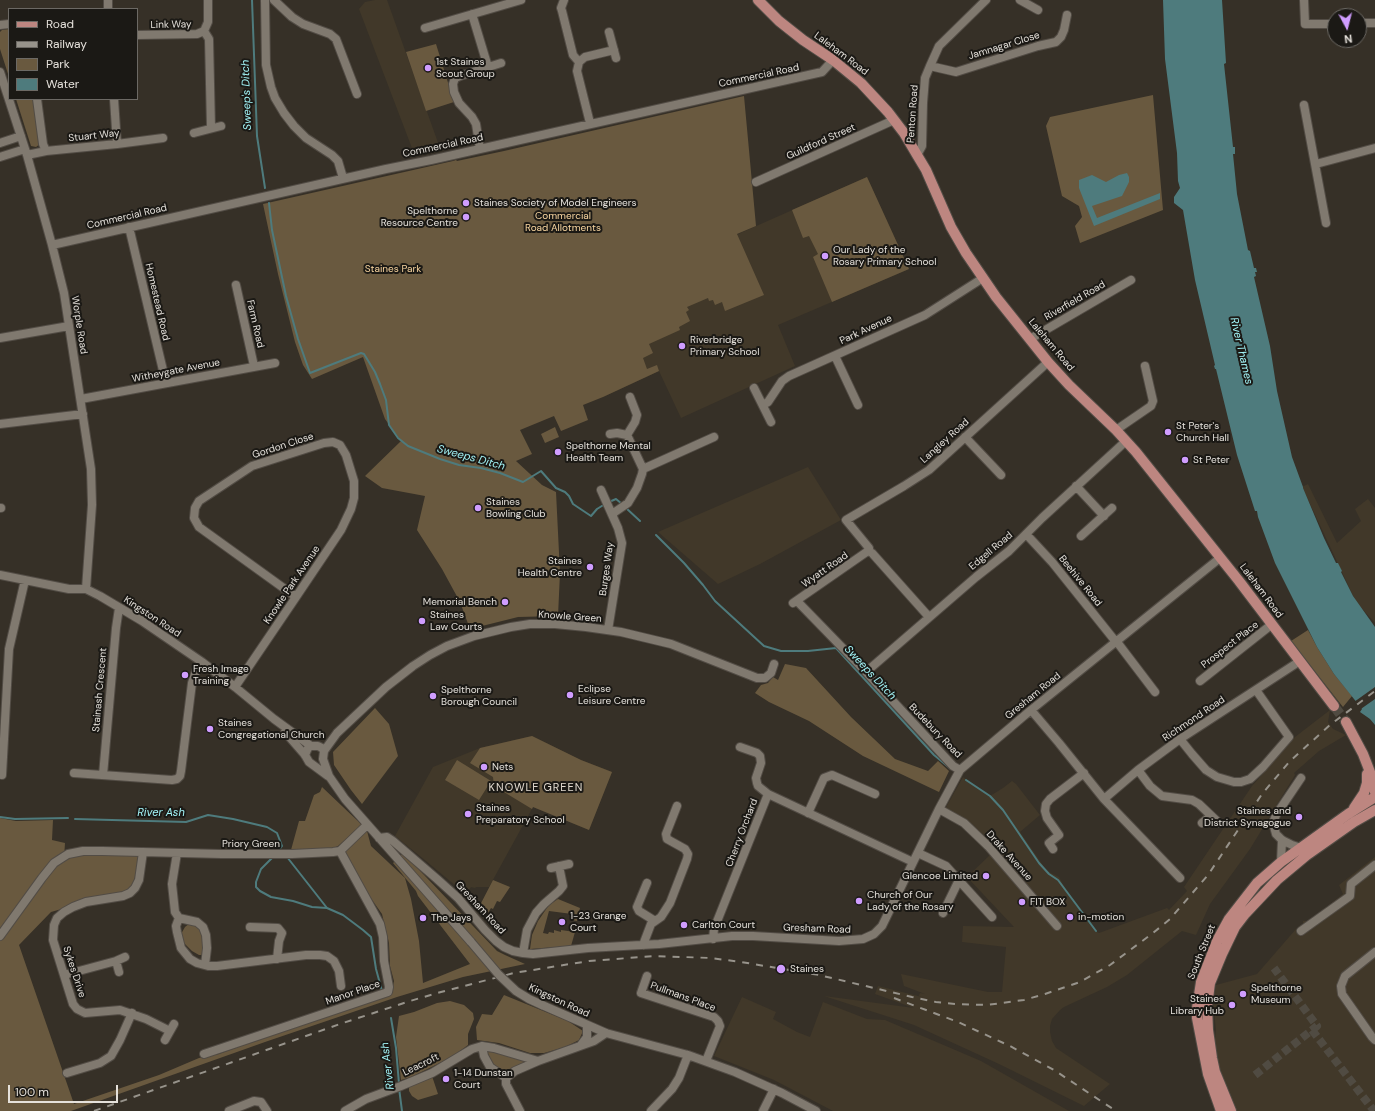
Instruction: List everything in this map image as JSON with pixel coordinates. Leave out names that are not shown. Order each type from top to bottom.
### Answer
[{"type":"main road","name":"Laleham Road","points":[[758,0],[778,21],[833,60],[861,83],[876,98],[894,120],[926,170],[951,227],[996,298],[1048,362],[1069,385],[1126,441],[1239,581],[1334,706]]},
{"type":"main road","points":[[1346,722],[1371,771],[1375,792]]},
{"type":"main road","points":[[1348,814],[1360,800],[1366,789],[1371,771]]},
{"type":"main road","name":"South Street","points":[[1221,1111],[1208,1074],[1197,1018],[1197,1008],[1202,982],[1217,941],[1229,919],[1258,883],[1281,862],[1348,814],[1375,797]]},
{"type":"main road","name":"South Street","points":[[1230,1111],[1215,1072],[1208,1030],[1207,1006],[1210,983],[1222,954],[1236,927],[1245,914],[1277,880],[1307,855],[1354,822],[1375,810]]},
{"type":"street","points":[[208,0],[208,22],[204,31],[209,39],[211,128]]},
{"type":"street","points":[[265,0],[266,65],[275,98],[294,126],[306,138],[338,160],[342,178]]},
{"type":"street","points":[[274,0],[283,10],[302,24],[330,34],[336,39],[357,94]]},
{"type":"street","points":[[425,28],[521,0]]},
{"type":"street","points":[[564,0],[561,8],[573,56],[578,62],[577,71],[590,124]]},
{"type":"street","name":"Penton Road","points":[[917,154],[922,146],[925,78],[930,66],[939,46],[986,0]]},
{"type":"street","points":[[1020,0],[1038,10]]},
{"type":"street","points":[[1304,0],[1305,24],[1327,24]]},
{"type":"street","points":[[265,21],[269,13],[275,9],[283,10]]},
{"type":"street","points":[[472,14],[488,67]]},
{"type":"street","name":"Jamnagar Close","points":[[930,66],[956,72],[1030,48],[1056,42],[1061,37],[1064,30],[1067,15]]},
{"type":"street","points":[[436,25],[438,34]]},
{"type":"street","name":"Link Way","points":[[138,35],[197,34],[204,31]]},
{"type":"street","points":[[578,62],[585,57],[615,54],[609,32]]},
{"type":"street","name":"Commercial Road","points":[[52,245],[342,178],[822,72],[833,60]]},
{"type":"street","points":[[480,148],[476,124],[459,103],[454,92],[453,84],[455,78],[501,63]]},
{"type":"street","name":"Worple Road","points":[[0,72],[8,96]]},
{"type":"street","name":"Worple Road","points":[[9,100],[26,152],[64,293],[81,399],[91,469],[92,505],[86,589]]},
{"type":"street","points":[[37,100],[43,144],[46,151]]},
{"type":"street","points":[[114,100],[117,144]]},
{"type":"street","points":[[1304,105],[1326,223]]},
{"type":"street","name":"Guildford Street","points":[[756,182],[894,120]]},
{"type":"street","points":[[194,132],[221,126]]},
{"type":"street","points":[[0,143],[21,136]]},
{"type":"street","name":"Stuart Way","points":[[0,157],[26,152],[117,144],[163,138]]},
{"type":"street","points":[[1316,164],[1375,148]]},
{"type":"street","name":"Homestead Road","points":[[129,226],[166,383]]},
{"type":"street","name":"Park Avenue","points":[[763,405],[768,402],[782,381],[789,376],[925,315],[982,278]]},
{"type":"street","name":"Riverfield Road","points":[[1030,339],[1131,280]]},
{"type":"street","name":"Farm Road","points":[[236,285],[254,366]]},
{"type":"street","points":[[0,338],[69,326]]},
{"type":"street","points":[[835,356],[858,405]]},
{"type":"street","name":"Langley Road","points":[[868,551],[868,548],[846,520],[929,470],[1048,362]]},
{"type":"street","name":"Witheygate Avenue","points":[[81,399],[275,363]]},
{"type":"street","points":[[1116,430],[1152,406],[1153,401],[1145,366]]},
{"type":"street","points":[[754,388],[771,422]]},
{"type":"street","points":[[626,435],[635,422],[637,415],[630,398]]},
{"type":"street","points":[[0,424],[83,414]]},
{"type":"street","points":[[610,434],[626,435]]},
{"type":"street","points":[[612,514],[628,503],[637,488],[643,469],[626,435]]},
{"type":"street","points":[[643,469],[714,437]]},
{"type":"street","points":[[966,437],[1001,475]]},
{"type":"street","name":"Edgell Road","points":[[866,672],[976,576],[1009,551],[1076,486],[1126,441]]},
{"type":"street","name":"Gordon Close","points":[[296,597],[199,527],[194,518],[195,508],[199,501],[252,466],[324,442],[333,442],[340,445],[346,455],[355,489]]},
{"type":"street","points":[[1076,486],[1104,516]]},
{"type":"street","name":"Knowle Park Avenue","points":[[235,687],[341,530],[354,498],[355,489]]},
{"type":"street","name":"Burges Way","points":[[602,492],[621,536],[622,543],[608,630]]},
{"type":"street","points":[[1081,536],[1112,508]]},
{"type":"street","name":"Beehive Road","points":[[1026,534],[1057,568],[1155,692]]},
{"type":"street","points":[[868,551],[872,553],[929,618]]},
{"type":"street","name":"Wyatt Road","points":[[795,603],[868,551]]},
{"type":"street","name":"Gresham Road","points":[[379,838],[387,837],[393,841],[458,898],[496,941],[513,951],[533,954],[588,948],[713,939],[732,936],[839,941],[858,940],[869,937],[882,926],[939,809],[960,770],[1031,710],[1220,558]]},
{"type":"street","name":"Kingston Road","points":[[0,575],[69,589],[86,589],[100,596],[142,621],[202,662],[274,719],[319,751],[329,776],[345,799],[499,975],[516,991],[529,1000],[606,1033],[688,1055],[735,1072],[774,1089],[816,1111]]},
{"type":"street","points":[[2,775],[2,744],[9,650],[25,580]]},
{"type":"street","name":"Budebury Road","points":[[795,603],[866,672],[953,766],[960,770]]},
{"type":"street","name":"Stainash Crescent","points":[[103,775],[119,608]]},
{"type":"street","name":"Knowle Green","points":[[313,764],[318,762],[319,751],[396,678],[430,655],[447,646],[494,630],[530,624],[578,626],[608,630],[671,644],[757,678],[764,679],[771,673],[774,664]]},
{"type":"street","name":"Prospect Place","points":[[1200,681],[1271,625]]},
{"type":"street","name":"Richmond Road","points":[[1104,799],[1138,770],[1180,739],[1300,661]]},
{"type":"street","points":[[74,773],[172,780],[180,776],[192,683],[196,671],[202,662]]},
{"type":"street","points":[[1180,739],[1206,770],[1217,777],[1234,782],[1241,782],[1250,779],[1257,774],[1290,737],[1256,690]]},
{"type":"street","points":[[1031,710],[1104,799],[1180,878]]},
{"type":"street","name":"Kingston Road","points":[[274,719],[305,755],[308,762],[329,776]]},
{"type":"street","points":[[740,747],[757,753],[760,756],[761,763],[756,778],[757,783],[758,786],[768,794]]},
{"type":"street","points":[[305,755],[306,751],[319,751]]},
{"type":"street","points":[[1138,770],[1150,786],[1162,796],[1192,800],[1199,804],[1219,824]]},
{"type":"street","points":[[1053,849],[1049,843],[1059,835],[1047,818],[1045,811],[1046,804],[1050,799],[1084,773]]},
{"type":"street","points":[[808,813],[824,778],[832,775],[875,794]]},
{"type":"street","points":[[1301,778],[1274,819],[1274,829],[1276,834],[1292,846],[1301,848]]},
{"type":"street","name":"Cherry Orchard","points":[[713,939],[714,929],[768,794],[913,862]]},
{"type":"street","points":[[643,945],[651,924],[661,917],[670,903],[688,854],[685,849],[667,840],[666,834],[677,806]]},
{"type":"street","name":"Drake Avenue","points":[[939,809],[964,823],[988,846],[1057,926]]},
{"type":"street","points":[[1202,823],[1211,816]]},
{"type":"street","points":[[340,851],[367,825]]},
{"type":"street","points":[[1281,862],[1282,840]]},
{"type":"street","name":"Priory Green","points":[[0,936],[54,863],[68,854],[83,851],[292,854],[340,851]]},
{"type":"street","name":"Manor Place","points":[[204,1054],[388,992],[389,987],[384,961],[383,937],[380,924],[340,851]]},
{"type":"street","name":"Sykes Drive","points":[[143,852],[139,880],[135,888],[130,893],[123,896],[86,902],[73,907],[57,918],[54,926],[53,940],[73,1004],[76,1009],[81,1012],[120,1010],[132,1013],[172,1028],[165,1040]]},
{"type":"street","points":[[177,853],[172,884],[175,912],[179,918],[197,922],[203,927],[206,935],[207,948],[205,965]]},
{"type":"street","points":[[918,853],[946,866],[992,917]]},
{"type":"street","points":[[523,953],[527,930],[536,913],[563,886],[555,867],[569,864]]},
{"type":"street","points":[[1301,931],[1350,896],[1351,884],[1375,865]]},
{"type":"street","points":[[943,913],[959,880]]},
{"type":"street","points":[[647,882],[637,907],[639,911],[655,921]]},
{"type":"street","points":[[179,918],[176,926],[178,940],[190,959],[197,962],[205,965],[217,966],[306,955],[327,956],[334,961],[337,966],[341,986]]},
{"type":"street","points":[[250,927],[278,928],[282,933],[279,941],[278,958]]},
{"type":"street","points":[[1375,952],[1345,976],[1341,986],[1342,994],[1375,1040]]},
{"type":"street","points":[[64,975],[125,956]]},
{"type":"street","points":[[116,960],[119,972]]},
{"type":"street","name":"Pullmans Place","points":[[647,976],[641,993],[714,1017],[718,1021],[720,1026],[706,1061]]},
{"type":"street","points":[[67,1073],[100,1063],[111,1056],[132,1013]]},
{"type":"street","points":[[580,1046],[587,1037],[587,1026]]},
{"type":"street","points":[[506,1078],[538,1060],[594,1041],[606,1033]]},
{"type":"street","points":[[506,1078],[490,1067],[484,1056],[482,1046],[538,1060]]},
{"type":"street","name":"Leacroft","points":[[345,1111],[366,1099],[432,1073],[472,1049],[482,1046]]},
{"type":"street","points":[[651,1111],[672,1089],[679,1078],[688,1055]]},
{"type":"street","points":[[506,1078],[506,1084],[520,1111]]},
{"type":"street","points":[[763,1111],[774,1089]]},
{"type":"street","points":[[229,1111],[254,1101],[261,1102],[267,1111]]},
{"type":"shaded area","points":[[387,0],[441,151],[415,156],[359,9],[365,2]]},
{"type":"shaded area","name":"Riverbridge Primary School","points":[[867,177],[909,269],[778,325],[795,366],[681,418],[659,371],[603,397],[562,312]]},
{"type":"shaded area","points":[[808,467],[841,520],[760,564],[718,584],[658,532]]},
{"type":"shaded area","points":[[1308,484],[1337,543],[1361,521],[1355,509],[1368,499],[1375,508],[1375,623],[1356,602],[1302,487]]},
{"type":"shaded area","points":[[1330,710],[1328,722],[1333,729],[1346,735],[1319,751],[1294,773],[1295,775],[1250,849],[1210,904],[1196,935],[1182,931],[1127,975],[1107,987],[1064,1007],[1052,1019],[1050,1032],[1052,1041],[1056,1048],[1110,1084],[1084,1106],[999,1064],[914,1025],[824,996],[914,1008],[875,994],[878,986],[926,998],[919,996],[920,993],[925,994],[904,986],[901,974],[988,992],[1002,992],[1006,947],[962,942],[963,926],[1014,927],[967,877],[990,855],[960,824],[945,816],[941,816],[963,777],[990,796],[1012,781],[1016,784],[1040,815],[1020,832],[1047,871],[1059,877],[1071,899],[1094,930],[1099,933],[1167,908],[1169,910],[1187,891],[1184,887],[1252,786],[1295,737]]},
{"type":"shaded area","name":"Staines Preparatory School","points":[[532,736],[581,760],[612,772],[589,830],[533,807],[489,887],[471,887],[465,895],[395,836],[433,767],[480,748]]},
{"type":"shaded area","points":[[1375,857],[1375,1111],[1235,1111],[1224,1092],[1214,1047],[1216,1030],[1213,1002],[1216,985],[1257,974],[1296,929],[1303,924],[1303,921],[1309,921],[1343,894],[1339,885]]},
{"type":"shaded area","points":[[742,997],[776,1012],[773,1019],[810,1037],[823,1002],[867,1019],[885,1020],[981,1061],[1069,1111],[833,1111],[774,1080],[714,1056]]},
{"type":"green space","points":[[8,29],[8,74],[0,49],[0,32],[2,30]]},
{"type":"green space","points":[[436,44],[454,102],[426,111],[406,52]]},
{"type":"green space","points":[[1153,95],[1163,210],[1080,243],[1075,226],[1082,217],[1079,206],[1062,196],[1046,126],[1050,117]]},
{"type":"green space","points":[[744,96],[756,226],[737,234],[764,295],[725,311],[722,302],[715,305],[713,300],[709,301],[708,298],[687,307],[689,310],[686,312],[690,321],[679,327],[680,330],[649,344],[653,353],[643,358],[647,369],[657,365],[659,371],[583,405],[588,420],[561,431],[554,416],[520,430],[532,454],[516,461],[542,485],[556,492],[560,573],[558,616],[518,617],[470,629],[460,602],[442,569],[417,530],[425,496],[382,488],[365,476],[401,441],[385,419],[363,357],[312,379],[303,365],[295,342],[278,274],[263,204]]},
{"type":"green space","points":[[16,100],[36,100],[40,144],[36,147],[31,146]]},
{"type":"green space","points":[[867,177],[909,269],[832,302],[813,257],[818,254],[809,236],[803,238],[792,210]]},
{"type":"green space","points":[[555,427],[559,437],[545,443],[541,434]]},
{"type":"green space","points":[[1308,630],[1334,674],[1352,696],[1343,707],[1291,641]]},
{"type":"green space","points":[[785,664],[806,668],[851,717],[895,759],[928,771],[938,761],[949,771],[939,792],[863,756],[809,721],[769,702],[755,693],[761,685],[768,683],[773,677],[778,680]]},
{"type":"green space","points":[[375,708],[389,724],[398,756],[362,804],[334,765],[333,752]]},
{"type":"green space","points":[[532,736],[581,760],[612,772],[589,830],[533,807],[532,809],[494,786],[493,777],[470,763],[480,748]]},
{"type":"green space","points":[[457,760],[491,781],[479,800],[445,780]]},
{"type":"green space","points":[[322,787],[362,825],[338,846],[327,851],[291,850],[299,821],[305,821],[314,795],[320,792]]},
{"type":"green space","points":[[0,818],[16,821],[53,820],[52,840],[65,843],[64,858],[89,851],[143,852],[130,893],[86,902],[51,912],[19,945],[74,1104],[159,1075],[199,1058],[219,1054],[392,991],[394,981],[390,966],[389,943],[382,914],[363,887],[342,851],[367,831],[371,846],[405,878],[411,899],[419,941],[423,983],[470,964],[418,896],[416,891],[393,863],[403,853],[497,951],[525,964],[463,977],[397,997],[71,1111],[0,1111]]},
{"type":"green space","points":[[493,880],[510,887],[500,902],[497,901],[493,909],[491,908],[488,913],[478,909]]},
{"type":"green space","points":[[558,899],[580,908],[577,921],[571,920],[572,914],[549,911],[543,933],[554,933],[554,930],[561,932],[561,930],[575,932],[571,946],[530,949],[532,935],[538,921],[549,905]]},
{"type":"green space","points":[[190,923],[201,927],[205,941],[202,955],[192,951],[183,942],[181,934],[185,927]]},
{"type":"green space","points":[[504,995],[568,1021],[583,1031],[579,1040],[565,1047],[544,1053],[530,1053],[499,1043],[477,1040],[476,1027],[482,1014],[492,1015]]},
{"type":"green space","points":[[450,1001],[464,1005],[473,1013],[474,1019],[468,1034],[468,1045],[452,1057],[411,1077],[401,1080],[396,1037],[399,1016],[437,1003]]},
{"type":"green space","points":[[485,1050],[498,1051],[527,1062],[506,1071],[496,1068]]},
{"type":"green space","points":[[432,1076],[438,1094],[418,1100],[412,1096],[409,1091],[411,1084]]},
{"type":"water","name":"River Thames","points":[[1163,0],[1222,0],[1226,63],[1224,64],[1233,147],[1235,147],[1235,154],[1233,154],[1237,194],[1248,250],[1250,251],[1254,268],[1256,268],[1257,272],[1255,272],[1256,276],[1254,277],[1270,346],[1277,391],[1292,457],[1303,488],[1324,538],[1336,563],[1338,563],[1342,571],[1341,572],[1353,596],[1375,627],[1375,725],[1370,719],[1360,712],[1362,709],[1334,674],[1317,647],[1275,563],[1257,511],[1255,511],[1237,455],[1214,366],[1195,280],[1183,210],[1174,203],[1174,197],[1180,188],[1165,59]]},
{"type":"water","points":[[1127,173],[1129,182],[1122,196],[1092,206],[1097,218],[1160,193],[1160,199],[1094,226],[1079,188],[1079,180],[1092,175],[1106,182],[1119,175]]},
{"type":"pier","points":[[1375,687],[1375,699],[1358,711],[1359,709],[1354,702]]},
{"type":"waterway","name":"Sweep's Ditch","points":[[252,0],[257,136],[265,188]]},
{"type":"waterway","name":"Sweeps Ditch","points":[[269,203],[272,230],[286,296],[298,339],[310,373],[361,353],[364,354],[375,372],[386,400],[389,425],[398,438],[408,446],[459,465],[481,468],[500,473],[523,482],[541,471],[556,488],[565,492],[569,496],[573,504],[591,516],[597,509],[605,504]]},
{"type":"waterway","name":"Sweeps Ditch","points":[[609,502],[616,499],[622,504]]},
{"type":"waterway","name":"Sweeps Ditch","points":[[626,508],[640,521]]},
{"type":"waterway","name":"Sweeps Ditch","points":[[656,535],[684,563],[715,601],[764,646],[781,651],[808,651],[836,648],[934,755],[951,769]]},
{"type":"waterway","name":"Sweeps Ditch","points":[[966,780],[990,796],[1003,810],[1039,863],[1049,874],[1058,880],[1096,931]]},
{"type":"waterway","name":"River Ash","points":[[75,819],[186,822],[208,815],[267,827],[277,833],[282,846],[278,851]]},
{"type":"waterway","name":"River Ash","points":[[0,817],[15,819],[68,818]]},
{"type":"waterway","name":"River Ash","points":[[274,856],[261,869],[256,882],[256,887],[271,897],[293,901],[312,907],[327,908],[343,915],[363,930],[371,937],[376,969],[382,991]]},
{"type":"waterway","name":"River Ash","points":[[287,857],[327,908]]},
{"type":"waterway","name":"River Ash","points":[[391,1018],[396,1048],[399,1084]]},
{"type":"waterway","name":"River Ash","points":[[399,1088],[402,1111]]},
{"type":"tunnel","points":[[1334,706],[1346,722]]},
{"type":"tunnel","points":[[1255,1075],[1317,1026],[1274,968]]},
{"type":"tunnel","points":[[1312,1030],[1374,1111]]},
{"type":"railway","points":[[94,1111],[340,1024],[410,1001],[514,973],[589,961],[655,956],[711,958],[819,975],[912,997],[956,1004],[987,1005],[1024,1000],[1045,994],[1080,982],[1110,965],[1170,919],[1208,875],[1262,794],[1290,761],[1330,725],[1375,691]]},
{"type":"railway","points":[[894,998],[958,1022],[1010,1046],[1054,1070],[1116,1111]]},
{"type":"place","name":"1st Staines Scout Group","points":[[428,68]]},
{"type":"place","name":"Staines Society of Model Engineers","points":[[466,203]]},
{"type":"place","name":"Spelthorne Resource Centre","points":[[466,217]]},
{"type":"place","name":"Our Lady of the Rosary Primary School","points":[[825,256]]},
{"type":"place","name":"Riverbridge Primary School","points":[[682,346]]},
{"type":"place","name":"St Peter's Church Hall","points":[[1168,432]]},
{"type":"place","name":"Spelthorne Mental Health Team","points":[[558,452]]},
{"type":"place","name":"St Peter","points":[[1185,460]]},
{"type":"place","name":"Staines Bowling Club","points":[[478,508]]},
{"type":"place","name":"Staines Health Centre","points":[[590,567]]},
{"type":"place","name":"Memorial Bench","points":[[505,602]]},
{"type":"place","name":"Staines Law Courts","points":[[422,621]]},
{"type":"place","name":"Fresh Image Training","points":[[185,675]]},
{"type":"place","name":"Eclipse Leisure Centre","points":[[570,695]]},
{"type":"place","name":"Spelthorne Borough Council","points":[[433,696]]},
{"type":"place","name":"Staines Congregational Church","points":[[210,729]]},
{"type":"place","name":"Nets","points":[[484,767]]},
{"type":"place","name":"Staines Preparatory School","points":[[468,814]]},
{"type":"place","name":"Staines and District Synagogue","points":[[1299,817]]},
{"type":"place","name":"Glencoe Limited","points":[[986,876]]},
{"type":"place","name":"Church of Our Lady of the Rosary","points":[[859,901]]},
{"type":"place","name":"FIT BOX","points":[[1022,902]]},
{"type":"place","name":"in-motion","points":[[1070,917]]},
{"type":"place","name":"The Jays","points":[[423,918]]},
{"type":"place","name":"1-23 Grange Court","points":[[562,922]]},
{"type":"place","name":"Carlton Court","points":[[684,925]]},
{"type":"place","name":"Staines","points":[[781,969]]},
{"type":"place","name":"Spelthorne Museum","points":[[1243,994]]},
{"type":"place","name":"Staines Library Hub","points":[[1232,1005]]},
{"type":"place","name":"1-14 Dunstan Court","points":[[446,1079]]},
{"type":"district","name":"KNOWLE GREEN","points":[[536,788]]},
{"type":"park label","name":"Commercial Road Allotments","points":[[563,222]]},
{"type":"park label","name":"Staines Park","points":[[393,269]]}]
